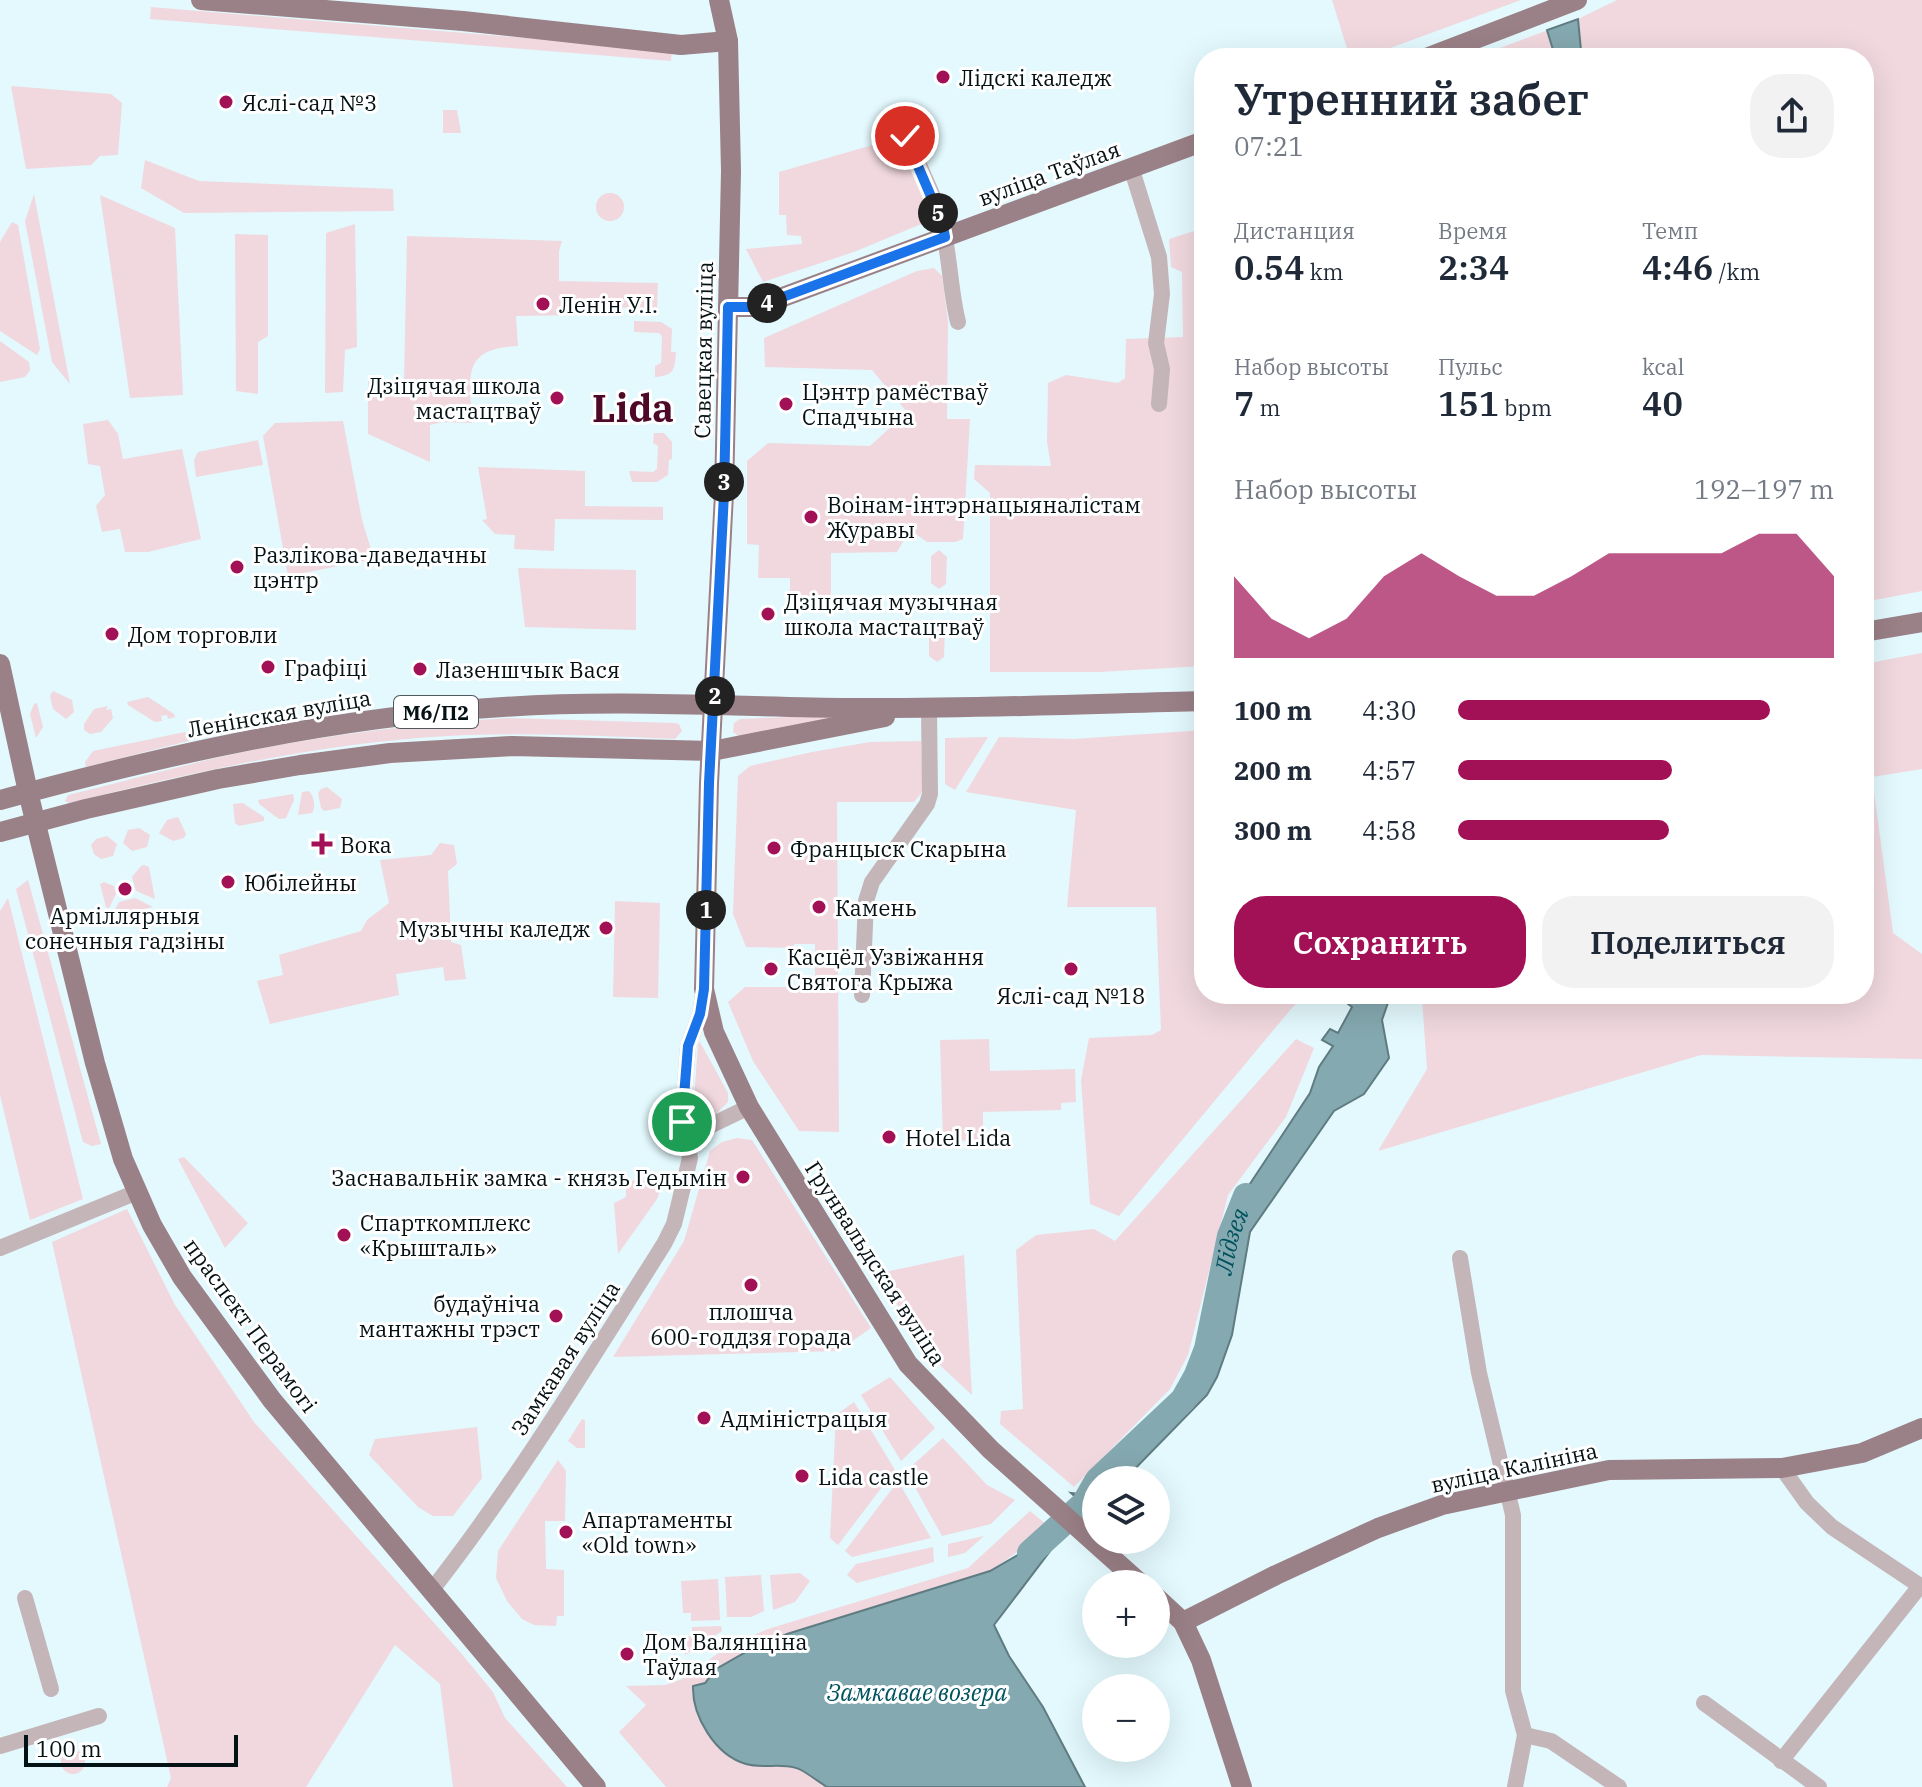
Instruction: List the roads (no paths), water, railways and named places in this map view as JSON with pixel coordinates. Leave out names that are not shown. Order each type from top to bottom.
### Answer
[{"type":"main road","points":[[201,0],[463,21],[681,45],[728,41]]},
{"type":"main road","name":"Савецкая вуліца","points":[[704,989],[724,494],[731,171],[728,41],[719,0]]},
{"type":"main road","points":[[1452,48],[1574,1]]},
{"type":"main road","name":"вуліца Таўлая","points":[[728,307],[756,307],[1194,145]]},
{"type":"main road","points":[[1874,630],[1922,622]]},
{"type":"main road","name":"праспект Перамогі","points":[[0,664],[28,792],[95,1063],[123,1159],[182,1277],[272,1400],[596,1787]]},
{"type":"main road","points":[[712,751],[929,709],[1194,701]]},
{"type":"main road","name":"Ленінская вуліца","points":[[0,800],[228,744],[404,715],[505,706],[715,705],[929,709]]},
{"type":"main road","name":"М6/П2","points":[[0,832],[218,779],[390,753],[512,746],[712,751]]},
{"type":"main road","name":"Грунвальдская вуліца","points":[[704,989],[714,1032],[749,1107],[908,1364],[991,1450],[1125,1570]]},
{"type":"main road","name":"вуліца Калініна","points":[[1183,1622],[1378,1528],[1442,1505],[1609,1470],[1782,1468],[1862,1453],[1922,1428]]},
{"type":"main road","points":[[1170,1610],[1183,1622],[1201,1660],[1242,1787]]},
{"type":"street","points":[[901,115],[905,136],[942,222],[958,322]]},
{"type":"street","points":[[1131,167],[1159,257],[1162,294],[1156,343],[1162,369],[1159,404]]},
{"type":"street","points":[[862,995],[866,901],[872,882],[927,804],[930,794],[929,709]]},
{"type":"street","name":"Замкавая вуліца","points":[[431,1591],[543,1434],[674,1224],[690,1158],[682,1122],[688,1046],[700,1014],[704,989]]},
{"type":"street","points":[[685,1129],[697,1132],[749,1107]]},
{"type":"street","points":[[0,1248],[137,1192]]},
{"type":"street","points":[[1460,1258],[1479,1373],[1513,1515],[1513,1691],[1525,1735],[1515,1787]]},
{"type":"street","points":[[1781,1761],[1921,1587],[1832,1527],[1807,1503],[1782,1468]]},
{"type":"street","points":[[25,1598],[51,1689]]},
{"type":"street","points":[[1704,1703],[1819,1787]]},
{"type":"street","points":[[0,1746],[99,1716]]},
{"type":"street","points":[[1525,1735],[1551,1741],[1619,1787]]},
{"type":"water","points":[[1578,19],[1581,48],[1552,48],[1547,30]]},
{"type":"water","points":[[1348,1004],[1388,1004],[1382,1020],[1389,1058],[1364,1094],[1334,1111],[1250,1232],[1232,1335],[1207,1395],[1138,1466],[1114,1466],[1190,1392],[1209,1350],[1238,1202],[1310,1093],[1319,1067],[1333,1046],[1322,1040],[1330,1029],[1338,1033],[1352,1007]]},
{"type":"water","points":[[1071,1493],[1082,1495],[1082,1503]]},
{"type":"water","name":"Замкавае возера","points":[[1057,1529],[1060,1538],[994,1625],[1009,1656],[1043,1707],[1085,1787],[827,1787],[795,1768],[746,1764],[735,1759],[715,1743],[701,1721],[696,1710],[693,1686],[705,1683],[716,1669],[746,1652],[787,1634],[990,1571]]},
{"type":"waterway","name":"Лідзея","points":[[1113,1466],[1183,1400],[1197,1375],[1207,1349],[1230,1236],[1246,1196]]},
{"type":"waterway","name":"Лідзея","points":[[1030,1553],[1082,1506]]},
{"type":"place","name":"Лідскі каледж","points":[[943,77]]},
{"type":"place","name":"Яслі-сад №3","points":[[226,102]]},
{"type":"place","name":"Ленін У.І.","points":[[543,304]]},
{"type":"place","name":"Дзіцячая школа мастацтваў","points":[[557,398]]},
{"type":"place","name":"Цэнтр рамёстваў Спадчына","points":[[786,404]]},
{"type":"place","name":"Воінам-інтэрнацыяналістам Журавы","points":[[811,517]]},
{"type":"place","name":"Разлікова-даведачны цэнтр","points":[[237,567]]},
{"type":"place","name":"Дзіцячая музычная школа мастацтваў","points":[[768,614]]},
{"type":"place","name":"Дом торговли","points":[[112,634]]},
{"type":"place","name":"Графіці","points":[[268,667]]},
{"type":"place","name":"Лазеншчык Вася","points":[[420,669]]},
{"type":"place","name":"Вока","points":[[322,844]]},
{"type":"place","name":"Францыск Скарына","points":[[774,848]]},
{"type":"place","name":"Юбілейны","points":[[228,882]]},
{"type":"place","name":"Арміллярныя сонечныя гадзіны","points":[[125,889]]},
{"type":"place","name":"Камень","points":[[819,907]]},
{"type":"place","name":"Музычны каледж","points":[[606,928]]},
{"type":"place","name":"Касцёл Узвіжання Святога Крыжа","points":[[771,969]]},
{"type":"place","name":"Яслі-сад №18","points":[[1071,969]]},
{"type":"place","name":"Hotel Lida","points":[[889,1137]]},
{"type":"place","name":"Заснавальнік замка - князь Гедымін","points":[[743,1177]]},
{"type":"place","name":"Спарткомплекс «Крышталь»","points":[[344,1235]]},
{"type":"place","name":"плошча 600-годдзя горада","points":[[751,1285]]},
{"type":"place","name":"будаўніча мантажны трэст","points":[[556,1316]]},
{"type":"place","name":"Адміністрацыя","points":[[704,1418]]},
{"type":"place","name":"Lida castle","points":[[802,1476]]},
{"type":"place","name":"Апартаменты «Old town»","points":[[566,1532]]},
{"type":"place","name":"Дом Валянціна Таўлая","points":[[627,1654]]},
{"type":"district","name":"Lida","points":[[633,407]]}]
